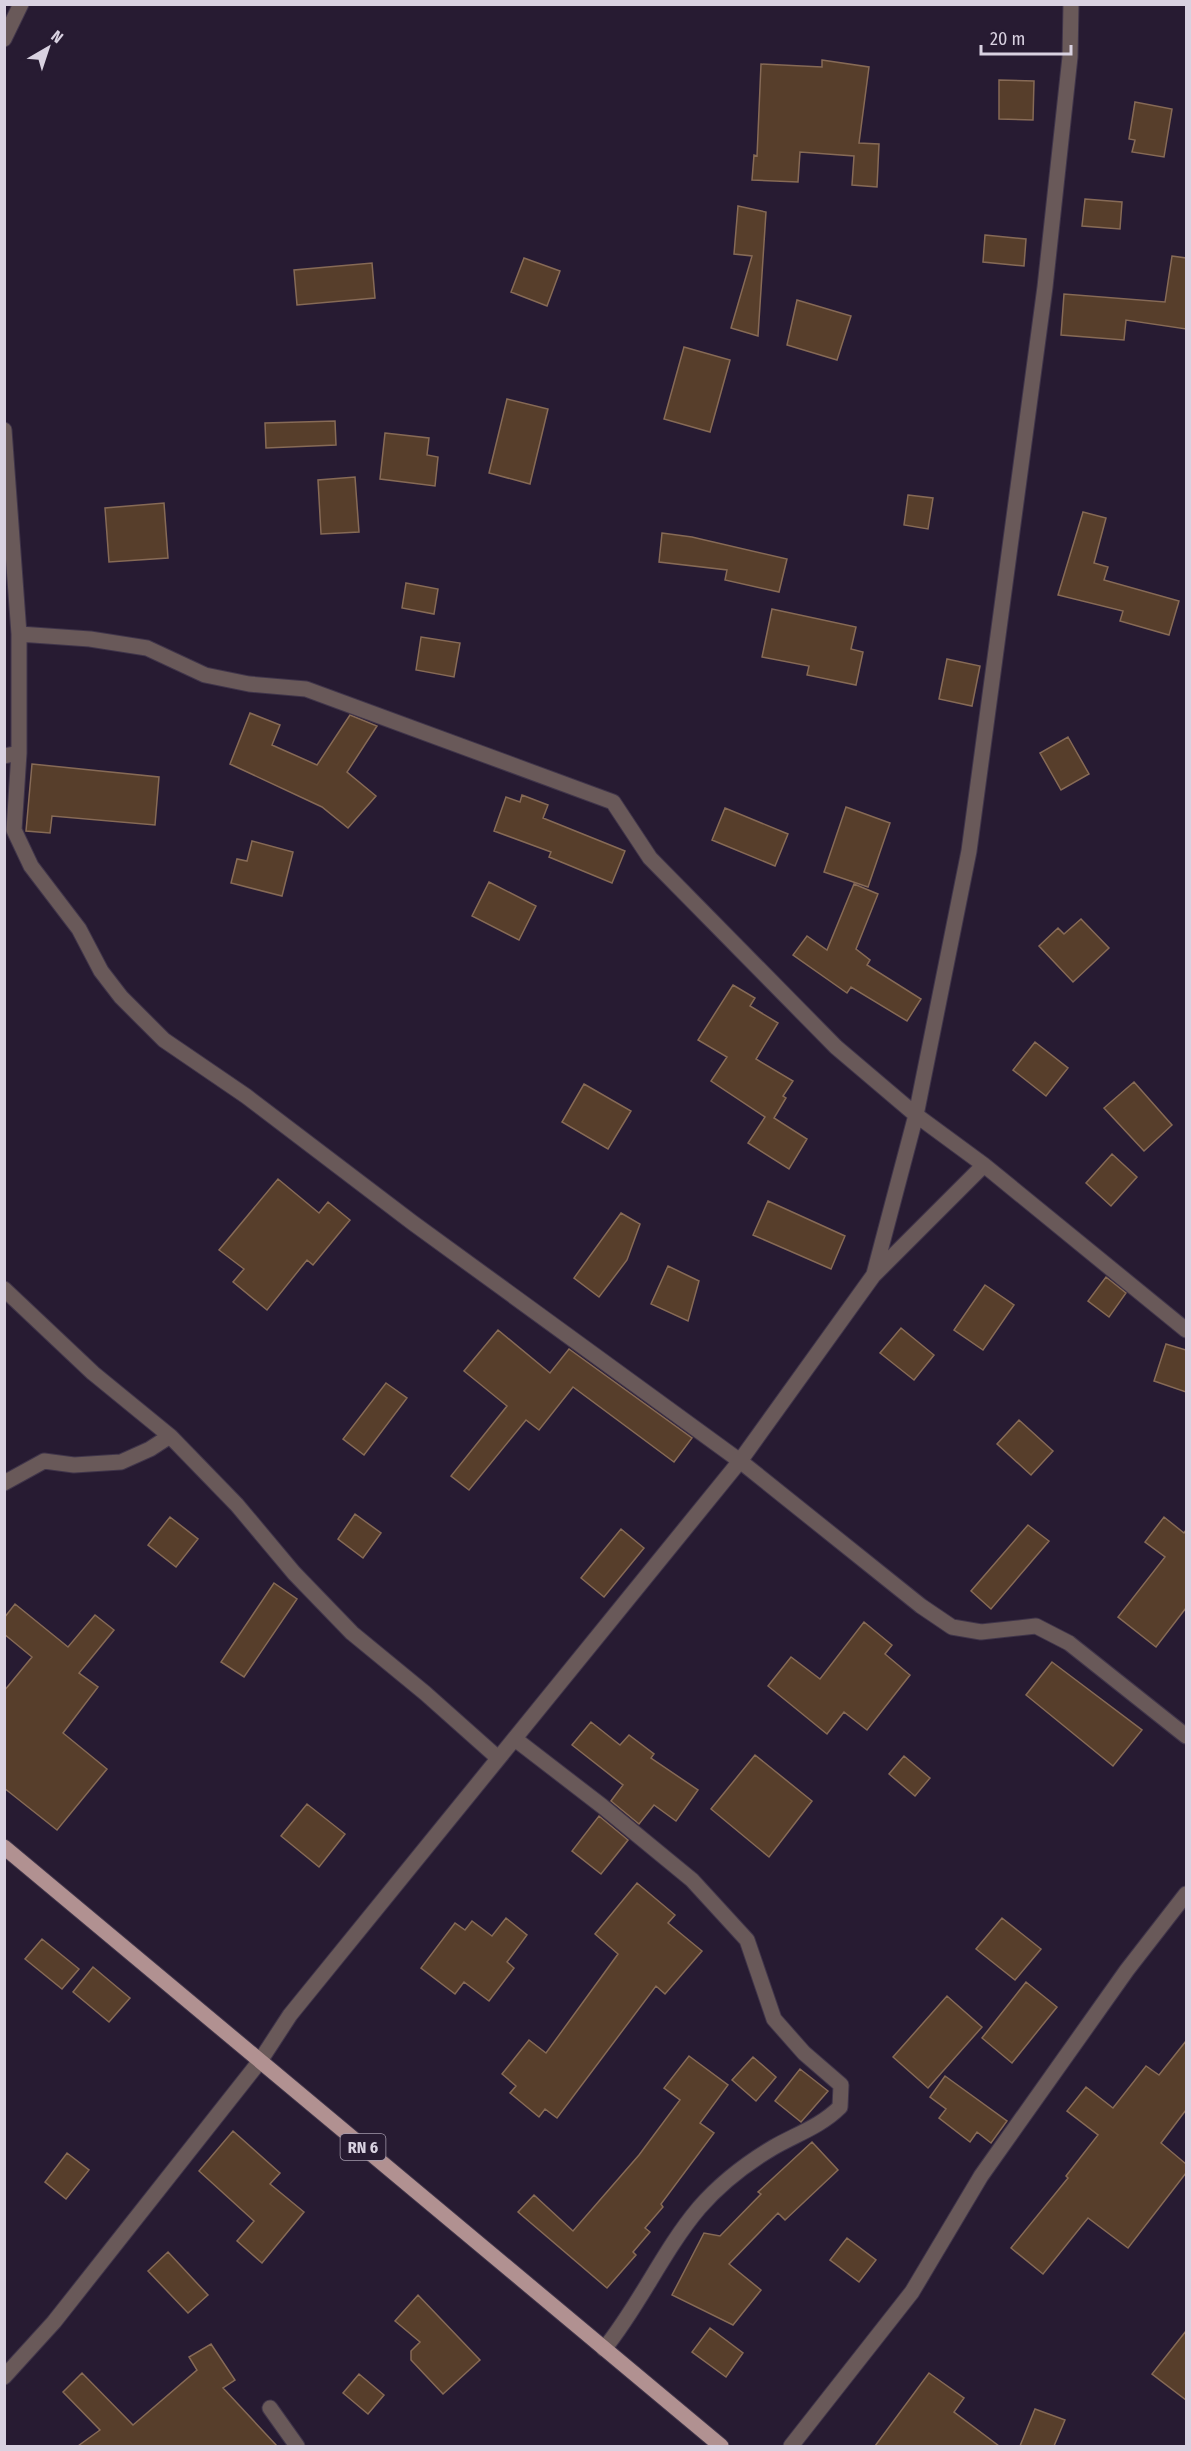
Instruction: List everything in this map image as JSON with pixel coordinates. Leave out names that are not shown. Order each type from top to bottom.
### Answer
[{"type":"main road","name":"RN 6","points":[[4,1847],[721,2446]]},
{"type":"street","points":[[4,39],[21,4]]},
{"type":"street","points":[[873,1276],[916,1115],[971,839],[1045,287],[1070,57],[1071,4]]},
{"type":"street","points":[[4,429],[7,503],[20,634],[12,755],[14,830],[32,866],[79,928],[101,971],[120,997],[164,1040],[246,1096],[413,1223],[740,1461],[921,1606],[952,1627],[981,1632],[1036,1626],[1069,1643],[1186,1736]]},
{"type":"street","points":[[20,634],[90,639],[147,648],[205,675],[249,684],[306,688],[613,802],[650,858],[736,948],[836,1047],[916,1115],[984,1165],[1186,1330]]},
{"type":"street","points":[[4,2378],[54,2322],[260,2061],[290,2015],[740,1461],[873,1276],[984,1165]]},
{"type":"street","points":[[4,1289],[93,1372],[170,1436],[237,1505],[294,1573],[352,1633],[498,1758]]},
{"type":"street","points":[[4,1483],[44,1461],[74,1465],[121,1462],[150,1449],[170,1436]]},
{"type":"street","points":[[514,1738],[692,1880],[747,1940],[774,2019],[804,2053],[841,2085],[840,2107],[826,2121],[773,2148],[740,2169],[699,2208],[652,2274],[625,2324],[604,2349]]},
{"type":"street","points":[[791,2446],[912,2292],[981,2176],[1127,1970],[1186,1894]]},
{"type":"street","points":[[270,2408],[297,2446]]},
{"type":"building","points":[[822,60],[869,67],[859,143],[879,144],[877,187],[852,185],[854,156],[800,152],[798,182],[752,180],[754,155],[757,156],[761,64],[822,67]]},
{"type":"building","points":[[999,80],[1034,81],[1033,120],[999,119]]},
{"type":"building","points":[[1135,102],[1172,109],[1164,157],[1132,152],[1135,140],[1129,139]]},
{"type":"building","points":[[1085,199],[1122,202],[1120,229],[1082,226]]},
{"type":"building","points":[[738,206],[766,212],[758,336],[731,328],[752,256],[734,254]]},
{"type":"building","points":[[985,235],[1026,239],[1024,266],[983,262]]},
{"type":"building","points":[[1172,256],[1186,258],[1186,329],[1126,320],[1124,340],[1061,335],[1064,294],[1165,302]]},
{"type":"building","points":[[524,258],[560,271],[547,306],[511,292]]},
{"type":"building","points":[[372,263],[375,298],[297,305],[294,270]]},
{"type":"building","points":[[797,300],[851,316],[837,360],[787,345]]},
{"type":"building","points":[[684,347],[730,360],[710,432],[664,419]]},
{"type":"building","points":[[507,399],[548,409],[530,484],[489,473]]},
{"type":"building","points":[[335,421],[336,445],[266,448],[265,423]]},
{"type":"building","points":[[385,433],[429,438],[427,455],[438,457],[435,486],[380,479]]},
{"type":"building","points":[[355,477],[359,532],[321,534],[318,480]]},
{"type":"building","points":[[908,495],[933,498],[928,529],[904,525]]},
{"type":"building","points":[[164,503],[168,558],[109,562],[105,508]]},
{"type":"building","points":[[1083,512],[1106,518],[1094,563],[1108,567],[1104,580],[1179,601],[1169,635],[1120,621],[1123,611],[1058,595]]},
{"type":"building","points":[[662,533],[692,537],[787,559],[779,592],[725,580],[727,570],[659,562]]},
{"type":"building","points":[[406,583],[438,589],[434,614],[402,608]]},
{"type":"building","points":[[772,609],[856,627],[851,649],[863,652],[856,685],[807,675],[809,666],[762,657]]},
{"type":"building","points":[[421,637],[460,643],[454,677],[416,670]]},
{"type":"building","points":[[947,659],[980,666],[972,706],[939,699]]},
{"type":"building","points":[[250,713],[280,725],[272,745],[317,765],[350,715],[377,726],[347,772],[376,796],[348,828],[322,807],[230,764]]},
{"type":"building","points":[[1068,737],[1089,774],[1061,790],[1040,753]]},
{"type":"building","points":[[32,764],[159,777],[155,825],[52,816],[50,833],[26,831]]},
{"type":"building","points":[[522,795],[548,805],[543,818],[625,851],[612,883],[549,857],[551,852],[494,831],[506,797],[520,802]]},
{"type":"building","points":[[846,807],[890,823],[868,887],[824,872]]},
{"type":"building","points":[[725,808],[788,834],[775,866],[712,840]]},
{"type":"building","points":[[252,841],[293,852],[282,896],[231,883],[237,859],[247,861]]},
{"type":"building","points":[[489,882],[536,906],[519,940],[472,916]]},
{"type":"building","points":[[854,884],[878,894],[856,949],[870,960],[867,965],[921,999],[907,1021],[851,987],[847,993],[793,955],[807,936],[827,950]]},
{"type":"building","points":[[1081,919],[1109,948],[1073,982],[1039,946],[1058,928],[1064,934]]},
{"type":"building","points":[[733,985],[755,998],[750,1006],[778,1023],[756,1059],[793,1081],[783,1096],[786,1098],[774,1118],[807,1139],[789,1169],[748,1143],[765,1117],[711,1081],[727,1057],[698,1040]]},
{"type":"building","points":[[1035,1042],[1068,1068],[1046,1096],[1013,1070]]},
{"type":"building","points":[[1134,1082],[1172,1125],[1144,1151],[1104,1108]]},
{"type":"building","points":[[584,1084],[631,1111],[608,1149],[562,1122]]},
{"type":"building","points":[[1112,1154],[1137,1177],[1111,1206],[1086,1183]]},
{"type":"building","points":[[278,1179],[319,1213],[328,1202],[350,1220],[313,1265],[307,1260],[267,1310],[233,1282],[244,1269],[219,1250]]},
{"type":"building","points":[[768,1201],[845,1236],[831,1269],[753,1235]]},
{"type":"building","points":[[621,1213],[640,1224],[627,1260],[599,1297],[574,1278]]},
{"type":"building","points":[[668,1266],[699,1281],[688,1321],[651,1304]]},
{"type":"building","points":[[1106,1277],[1126,1293],[1109,1317],[1088,1301]]},
{"type":"building","points":[[985,1285],[1014,1305],[983,1350],[954,1330]]},
{"type":"building","points":[[901,1328],[934,1355],[914,1380],[880,1353]]},
{"type":"building","points":[[498,1330],[550,1373],[569,1349],[692,1438],[674,1462],[573,1387],[539,1430],[526,1420],[469,1490],[451,1476],[507,1406],[464,1371]]},
{"type":"building","points":[[1166,1344],[1186,1350],[1186,1392],[1154,1381]]},
{"type":"building","points":[[386,1383],[407,1398],[364,1455],[343,1439]]},
{"type":"building","points":[[1019,1420],[1053,1451],[1031,1475],[997,1444]]},
{"type":"building","points":[[355,1514],[381,1533],[363,1558],[338,1539]]},
{"type":"building","points":[[170,1517],[198,1539],[176,1567],[148,1545]]},
{"type":"building","points":[[1164,1517],[1184,1533],[1186,1530],[1186,1608],[1156,1647],[1118,1617],[1165,1557],[1145,1542]]},
{"type":"building","points":[[1028,1525],[1049,1541],[991,1609],[971,1591]]},
{"type":"building","points":[[621,1529],[644,1548],[604,1597],[581,1578]]},
{"type":"building","points":[[274,1583],[297,1599],[244,1677],[221,1662]]},
{"type":"building","points":[[15,1604],[68,1647],[95,1615],[114,1630],[79,1673],[98,1687],[63,1733],[107,1769],[57,1830],[4,1788],[4,1691],[32,1657],[4,1634],[4,1618]]},
{"type":"building","points":[[864,1622],[892,1645],[885,1654],[910,1675],[867,1730],[844,1712],[827,1734],[768,1686],[791,1657],[820,1679]]},
{"type":"building","points":[[1052,1662],[1142,1730],[1113,1766],[1026,1695]]},
{"type":"building","points":[[591,1722],[620,1745],[629,1735],[654,1754],[651,1758],[698,1790],[676,1821],[654,1805],[639,1824],[611,1801],[623,1785],[572,1745]]},
{"type":"building","points":[[755,1755],[812,1801],[769,1857],[711,1809]]},
{"type":"building","points":[[904,1756],[930,1778],[915,1796],[889,1774]]},
{"type":"building","points":[[307,1804],[345,1834],[319,1867],[281,1836]]},
{"type":"building","points":[[599,1816],[628,1840],[601,1874],[572,1851]]},
{"type":"building","points":[[637,1883],[675,1915],[668,1923],[702,1951],[665,1994],[656,1986],[557,2118],[545,2109],[539,2117],[510,2093],[516,2086],[502,2074],[529,2040],[546,2053],[618,1954],[595,1934]]},
{"type":"building","points":[[506,1918],[527,1935],[507,1962],[514,1968],[489,2001],[464,1982],[455,1994],[421,1968],[455,1923],[465,1930],[472,1921],[492,1936]]},
{"type":"building","points":[[1002,1918],[1041,1949],[1015,1980],[976,1949]]},
{"type":"building","points":[[42,1939],[79,1969],[62,1989],[25,1959]]},
{"type":"building","points":[[93,1967],[130,1998],[109,2022],[73,1992]]},
{"type":"building","points":[[1026,1982],[1057,2007],[1012,2063],[982,2038]]},
{"type":"building","points":[[947,1996],[982,2027],[928,2088],[893,2057]]},
{"type":"building","points":[[1186,2041],[1186,2110],[1161,2143],[1186,2164],[1186,2173],[1128,2248],[1088,2218],[1043,2274],[1011,2248],[1068,2178],[1066,2176],[1098,2135],[1067,2111],[1086,2087],[1113,2108],[1146,2066],[1159,2075]]},
{"type":"building","points":[[689,2056],[728,2085],[700,2123],[714,2133],[661,2204],[663,2207],[645,2228],[650,2232],[633,2252],[636,2255],[607,2288],[518,2212],[534,2195],[573,2231],[639,2155],[680,2100],[664,2088]]},
{"type":"building","points":[[753,2057],[776,2077],[756,2101],[732,2080]]},
{"type":"building","points":[[800,2069],[828,2091],[801,2122],[775,2101]]},
{"type":"building","points":[[945,2076],[1007,2121],[991,2143],[977,2132],[970,2142],[939,2118],[946,2109],[930,2097]]},
{"type":"building","points":[[233,2131],[280,2173],[270,2184],[304,2212],[262,2263],[237,2241],[254,2221],[199,2171]]},
{"type":"building","points":[[812,2142],[838,2170],[785,2220],[778,2213],[729,2264],[761,2290],[733,2325],[672,2295],[704,2233],[720,2236],[761,2194],[758,2192]]},
{"type":"building","points":[[67,2153],[89,2170],[66,2199],[45,2182]]},
{"type":"building","points":[[847,2238],[876,2260],[859,2282],[830,2260]]},
{"type":"building","points":[[168,2252],[208,2295],[188,2313],[148,2271]]},
{"type":"building","points":[[418,2295],[480,2360],[443,2394],[411,2360],[411,2351],[420,2342],[395,2321]]},
{"type":"building","points":[[710,2328],[743,2353],[726,2377],[692,2352]]},
{"type":"building","points":[[1186,2331],[1186,2400],[1152,2374]]},
{"type":"building","points":[[211,2344],[235,2380],[223,2388],[277,2446],[78,2446],[100,2430],[63,2392],[82,2373],[133,2425],[197,2370],[189,2357]]},
{"type":"building","points":[[929,2373],[964,2398],[954,2412],[999,2446],[875,2446]]},
{"type":"building","points":[[359,2374],[384,2395],[368,2414],[343,2393]]},
{"type":"building","points":[[1035,2409],[1065,2420],[1054,2446],[1020,2446]]}]
